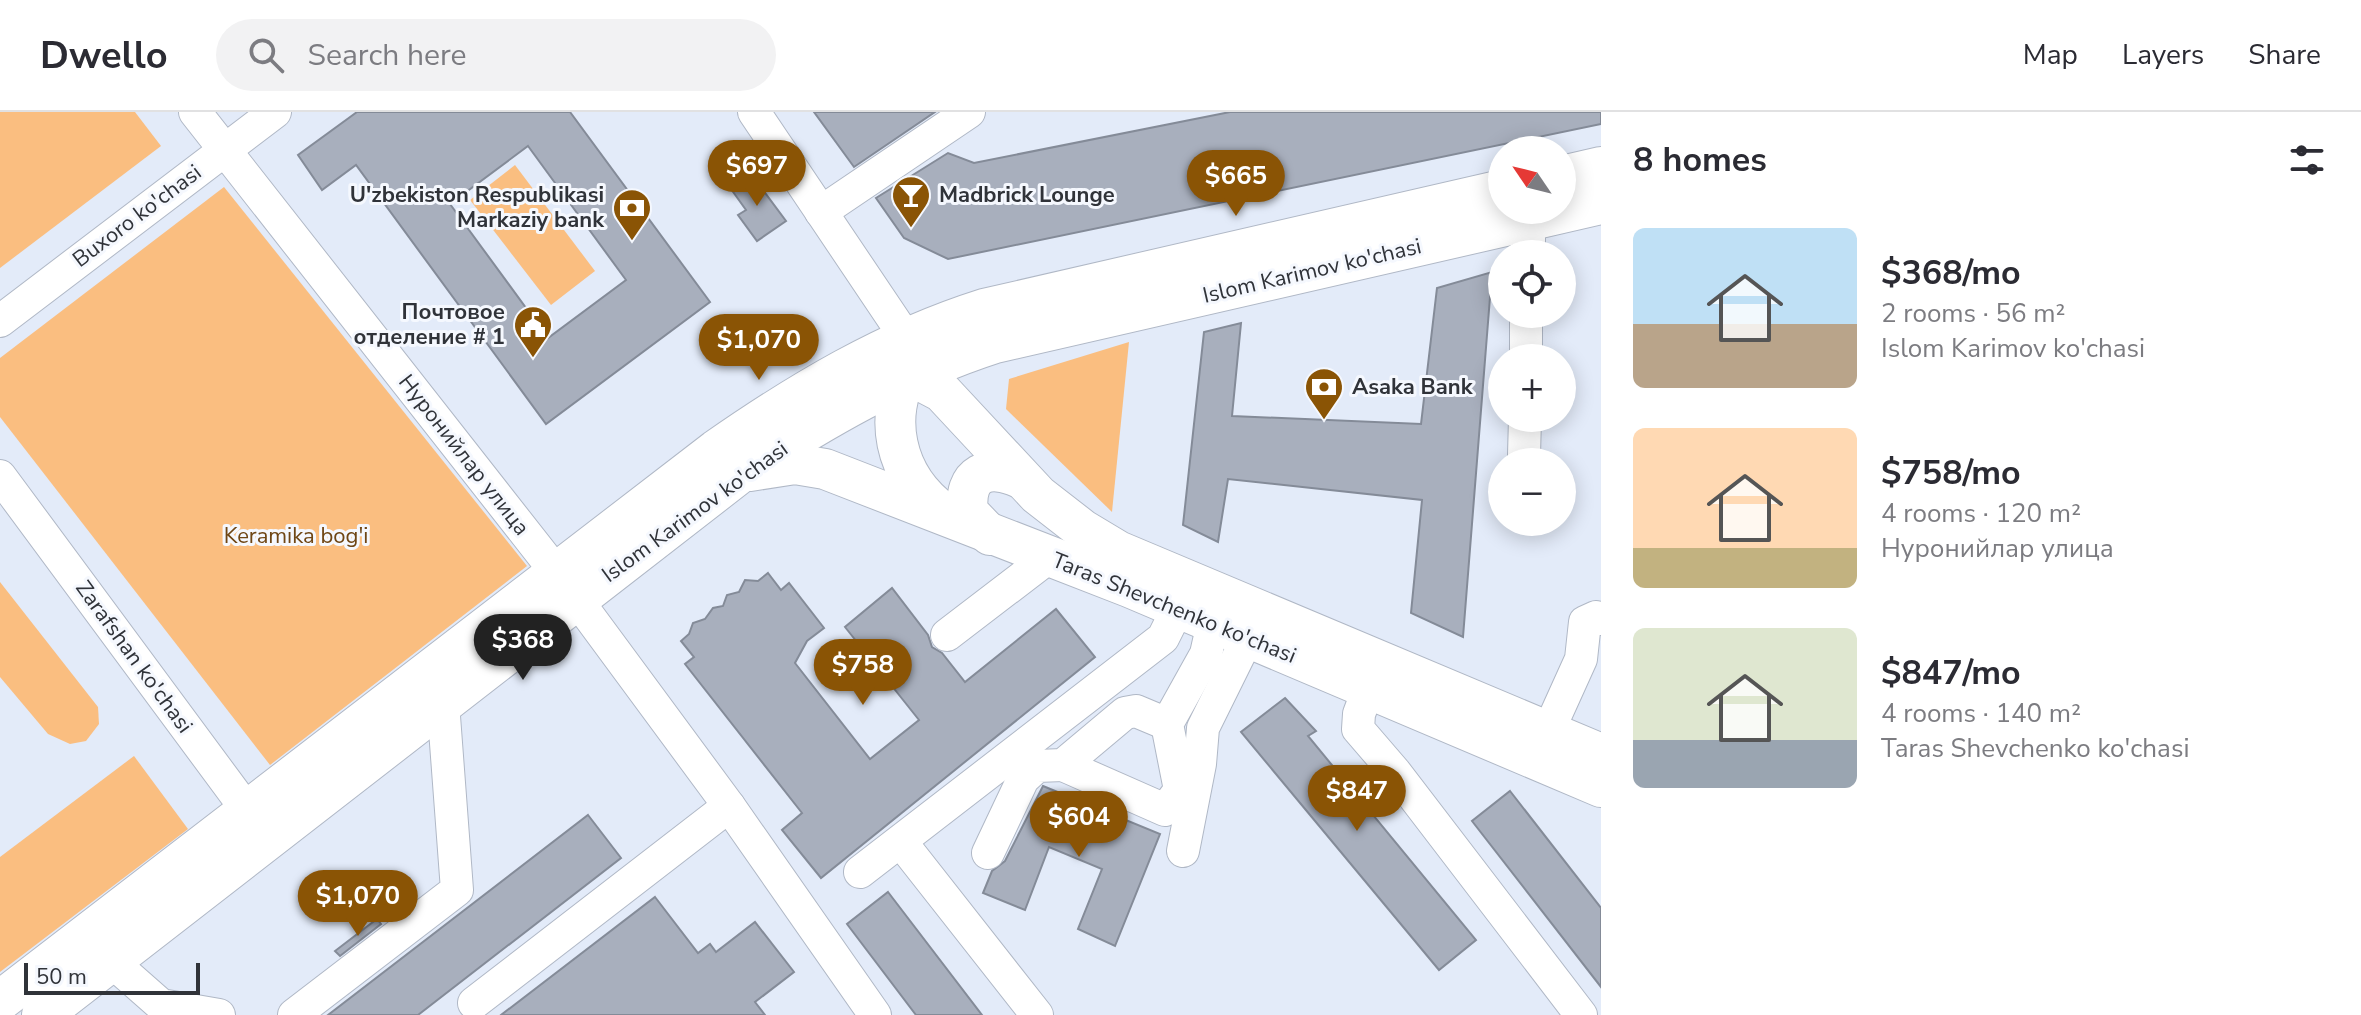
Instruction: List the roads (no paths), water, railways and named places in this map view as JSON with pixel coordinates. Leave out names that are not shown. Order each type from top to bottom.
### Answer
[{"type":"main road","points":[[1576,173],[1601,167]]},
{"type":"main road","name":"Islom Karimov ko'chasi","points":[[961,335],[1488,194]]},
{"type":"main road","name":"Islom Karimov ko'chasi","points":[[21,1006],[111,961],[258,824],[443,703],[716,450],[840,371],[906,338],[961,335],[1529,238],[1601,204]]},
{"type":"main road","points":[[961,335],[920,353],[904,378],[895,422],[898,453],[922,493],[972,527]]},
{"type":"main road","points":[[959,411],[953,381],[961,335]]},
{"type":"main road","name":"Taras Shevchenko ko'chasi","points":[[840,371],[904,378],[931,385],[1057,512],[1118,551],[1601,754]]},
{"type":"main road","name":"Islom Karimov ko'chasi","points":[[21,1006],[566,586],[820,422],[904,378]]},
{"type":"main road","name":"Taras Shevchenko ko'chasi","points":[[739,474],[787,464],[814,466],[1213,623],[1601,787]]},
{"type":"main road","points":[[972,527],[968,512],[969,487],[979,475],[1000,470],[1020,478]]},
{"type":"street","name":"Нуронийлар улица","points":[[195,112],[566,586],[729,806],[875,1015]]},
{"type":"street","name":"Buxoro ko'chasi","points":[[0,321],[275,112]]},
{"type":"street","points":[[754,112],[906,338]]},
{"type":"street","points":[[821,212],[961,114]]},
{"type":"street","name":"Zarafshan ko'chasi","points":[[0,476],[258,824]]},
{"type":"street","points":[[947,635],[1049,557]]},
{"type":"street","points":[[1548,732],[1591,662],[1585,622],[1596,617],[1601,619]]},
{"type":"street","points":[[988,853],[1023,779],[1037,766],[1063,765],[1165,810],[1180,790],[1167,724],[1206,654],[1213,623]]},
{"type":"street","points":[[860,872],[1163,638],[1213,623]]},
{"type":"street","points":[[1183,851],[1200,764],[1213,623]]},
{"type":"street","points":[[1369,687],[1359,714],[1358,729],[1395,772],[1579,1014]]},
{"type":"street","points":[[294,1015],[457,890],[443,703]]},
{"type":"street","points":[[1063,765],[1125,713],[1136,711],[1167,724]]},
{"type":"street","points":[[474,1003],[729,806]]},
{"type":"street","points":[[901,842],[1037,1015]]},
{"type":"street","points":[[111,961],[161,1005],[219,1015]]},
{"type":"place","name":"Madbrick Lounge","points":[[911,229]]},
{"type":"place","name":"U'zbekiston Respublikasi Markaziy bank","points":[[632,242]]},
{"type":"place","name":"Почтовое отделение # 1","points":[[533,359]]},
{"type":"place","name":"Asaka Bank","points":[[1324,421]]},
{"type":"park label","name":"Keramika bog'i","points":[[296,536]]}]
